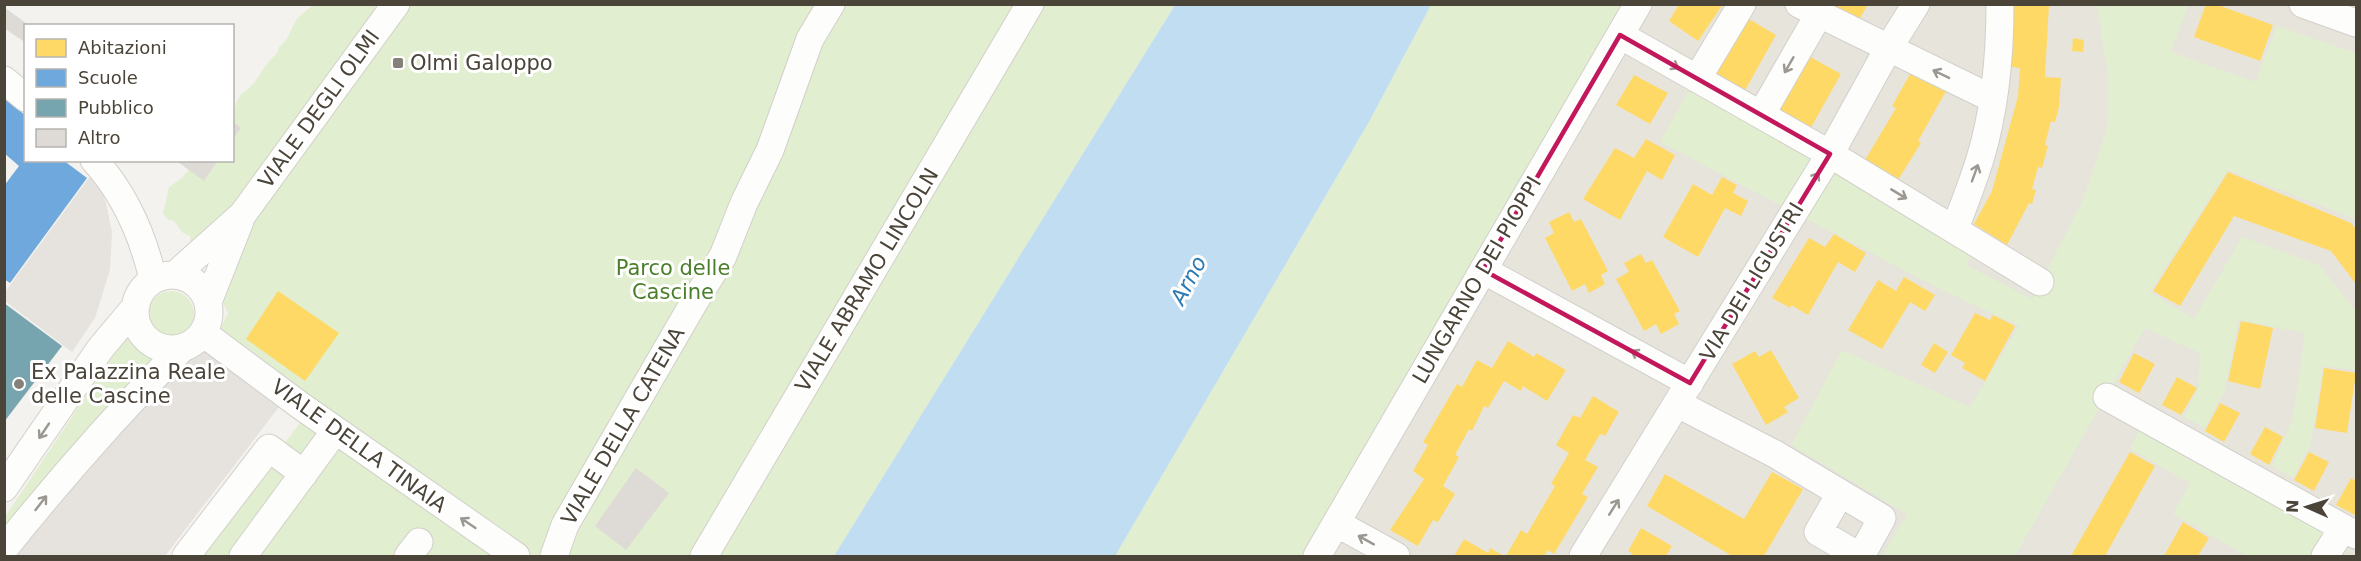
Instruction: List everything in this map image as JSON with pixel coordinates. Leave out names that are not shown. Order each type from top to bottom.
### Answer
[{"type":"street","name":"VIALE DEGLI OLMI","points":[[208,302],[243,214],[396,4]]},
{"type":"street","name":"VIALE DELLA CATENA","points":[[554,556],[565,525],[723,256],[744,203],[770,150],[810,39],[831,4]]},
{"type":"street","name":"VIALE ABRAMO LINCOLN","points":[[705,556],[1030,4]]},
{"type":"street","name":"LUNGARNO DEI PIOPPI","points":[[1317,556],[1638,4]]},
{"type":"street","points":[[1697,79],[1742,4]]},
{"type":"street","name":"VIA DEI LIGUSTRI","points":[[1583,556],[1830,153],[1888,48],[1916,4]]},
{"type":"street","points":[[1955,228],[1981,158],[1993,99],[2000,36],[2000,4]]},
{"type":"street","points":[[2303,4],[2356,23]]},
{"type":"street","points":[[1761,115],[1809,9],[1993,99]]},
{"type":"street","points":[[1620,36],[1830,153],[2040,282]]},
{"type":"street","points":[[4,80],[24,96]]},
{"type":"street","points":[[103,170],[144,246],[164,277]]},
{"type":"street","name":"VIALE DEGLI OLMI","points":[[164,277],[243,214]]},
{"type":"street","points":[[1483,270],[1684,394],[1775,454],[1882,518],[1860,556],[1818,532],[1840,494]]},
{"type":"street","points":[[4,488],[100,349],[136,306],[145,286],[164,277],[186,277],[198,286],[208,302],[209,319],[203,333],[191,345],[182,348],[162,348],[147,339],[137,324],[136,306]]},
{"type":"street","name":"VIALE DELLA TINAIA","points":[[203,333],[335,431],[516,556]]},
{"type":"street","points":[[4,549],[50,491],[124,407],[182,348]]},
{"type":"street","points":[[2107,397],[2350,531],[2325,556]]},
{"type":"street","points":[[243,556],[335,431]]},
{"type":"street","points":[[196,553],[269,448],[304,474]]},
{"type":"street","points":[[1336,523],[1396,556]]},
{"type":"highlighted area","points":[[1620,35],[1830,154],[1690,383],[1483,270]]},
{"type":"shaded area","points":[[1626,5],[2356,5],[2356,556],[1305,556]]},
{"type":"shaded area","points":[[91,175],[99,186],[106,203],[112,232],[110,270],[95,318],[72,352],[5,301],[5,292]]},
{"type":"shaded area","points":[[207,347],[282,403],[165,556],[11,556],[181,363]]},
{"type":"green space","name":"Parco delle Cascine","points":[[312,5],[1175,5],[834,556],[199,556],[303,419],[220,329],[228,313],[218,292],[211,262],[191,245],[190,236],[183,233],[174,221],[169,220],[163,214],[169,187],[182,178],[196,162],[234,162],[236,103],[275,55],[298,18]]},
{"type":"green space","points":[[1431,5],[1626,5],[1305,556],[1115,556],[1370,120]]},
{"type":"green space","points":[[2097,5],[2188,5],[2171,52],[2255,82],[2277,26],[2356,53],[2356,219],[2228,170],[2150,292],[2194,319],[2242,237],[2319,265],[2356,311],[2356,370],[2323,366],[2311,443],[2293,478],[2272,466],[2293,418],[2305,333],[2239,320],[2224,392],[2205,428],[2184,417],[2198,388],[2200,353],[2145,328],[2015,556],[1882,556],[1907,514],[1791,445],[1842,350],[1970,407],[2019,326],[1938,288],[1660,142],[1690,88],[1975,248],[1966,265],[2032,299],[2081,204],[2107,129],[2108,76]]},
{"type":"green space","points":[[171,291],[180,292],[187,298],[193,305],[193,323],[187,330],[180,336],[171,337],[162,336],[155,330],[149,323],[148,314],[149,305],[155,298],[162,292]]},
{"type":"green space","points":[[128,333],[155,353],[155,356],[5,528],[5,517]]},
{"type":"green space","points":[[2141,426],[2334,532],[2319,556],[2247,556],[2173,514],[2190,483],[2130,449]]},
{"type":"water","name":"Arno","points":[[1175,5],[1431,5],[1370,120],[1115,556],[834,556]]},
{"type":"building: Abitazioni","points":[[1679,4],[1723,4],[1698,41],[1669,21]]},
{"type":"building: Abitazioni","points":[[1816,4],[1868,4],[1855,27]]},
{"type":"building: Abitazioni","points":[[2009,4],[2049,4],[2045,77],[2061,78],[2059,107],[2055,122],[2051,121],[2042,168],[2038,167],[2032,189],[2036,190],[2032,204],[2029,203],[2007,245],[1974,224],[1992,191],[2018,96],[2020,68],[2007,66]]},
{"type":"building: Abitazioni","points":[[2206,4],[2215,4],[2273,25],[2260,61],[2194,37]]},
{"type":"building: Abitazioni","points":[[1742,15],[1776,35],[1743,94],[1708,73]]},
{"type":"building: Abitazioni","points":[[2073,38],[2084,40],[2083,52],[2072,51]]},
{"type":"building: Abitazioni","points":[[1805,54],[1841,74],[1809,131],[1774,110]]},
{"type":"building: Abitazioni","points":[[1914,67],[1950,84],[1918,141],[1921,143],[1898,180],[1865,160],[1896,108],[1892,106]]},
{"type":"building: Abitazioni","points":[[1634,75],[1668,93],[1650,124],[1616,105]]},
{"type":"building: Abitazioni","points":[[1646,139],[1675,155],[1662,180],[1647,171],[1620,220],[1583,199],[1615,148],[1634,158]]},
{"type":"building: Abitazioni","points":[[2228,172],[2351,223],[2356,229],[2356,284],[2331,251],[2234,216],[2180,306],[2153,291]]},
{"type":"building: Abitazioni","points":[[1722,177],[1737,185],[1733,193],[1748,201],[1741,216],[1725,208],[1698,257],[1663,237],[1693,184],[1712,195]]},
{"type":"building: Abitazioni","points":[[1569,212],[1574,222],[1581,219],[1608,271],[1601,275],[1605,284],[1589,293],[1585,284],[1572,291],[1545,238],[1554,233],[1549,222]]},
{"type":"building: Abitazioni","points":[[1834,234],[1866,253],[1855,272],[1838,262],[1808,315],[1772,298],[1809,238],[1825,247]]},
{"type":"building: Abitazioni","points":[[1641,254],[1646,263],[1652,260],[1680,311],[1674,314],[1679,324],[1661,334],[1656,324],[1644,331],[1616,279],[1629,272],[1624,263]]},
{"type":"building: Abitazioni","points":[[1904,277],[1935,295],[1925,311],[1910,302],[1882,349],[1848,330],[1878,280],[1896,291]]},
{"type":"building: Abitazioni","points":[[278,291],[339,333],[305,381],[246,339]]},
{"type":"building: Abitazioni","points":[[1975,313],[1990,320],[1993,315],[2015,326],[1985,381],[1962,368],[1965,363],[1951,355]]},
{"type":"building: Abitazioni","points":[[2241,321],[2273,328],[2260,389],[2228,381]]},
{"type":"building: Abitazioni","points":[[1508,341],[1534,357],[1536,353],[1566,370],[1547,401],[1523,386],[1521,391],[1504,381],[1488,408],[1484,406],[1472,431],[1469,429],[1455,455],[1459,457],[1443,486],[1455,494],[1438,522],[1433,520],[1418,546],[1390,530],[1424,479],[1413,471],[1428,445],[1423,442],[1457,384],[1462,387],[1477,360],[1492,368]]},
{"type":"building: Abitazioni","points":[[1934,343],[1948,352],[1935,373],[1921,365]]},
{"type":"building: Abitazioni","points":[[1771,350],[1799,398],[1784,407],[1788,412],[1766,425],[1732,364],[1755,351],[1759,357]]},
{"type":"building: Abitazioni","points":[[2134,353],[2155,364],[2139,393],[2119,382]]},
{"type":"building: Abitazioni","points":[[2324,368],[2356,373],[2347,433],[2315,428]]},
{"type":"building: Abitazioni","points":[[2177,377],[2197,388],[2181,415],[2162,405]]},
{"type":"building: Abitazioni","points":[[1593,396],[1619,412],[1605,436],[1600,434],[1585,460],[1598,467],[1582,494],[1588,497],[1554,554],[1548,550],[1544,556],[1506,556],[1521,530],[1527,534],[1555,486],[1551,484],[1569,453],[1556,445],[1573,415],[1580,418]]},
{"type":"building: Abitazioni","points":[[2220,403],[2240,413],[2224,442],[2205,431]]},
{"type":"building: Abitazioni","points":[[2265,427],[2283,437],[2269,465],[2250,454]]},
{"type":"building: Abitazioni","points":[[2130,452],[2155,466],[2105,556],[2071,556]]},
{"type":"building: Abitazioni","points":[[2309,452],[2329,462],[2314,491],[2294,480]]},
{"type":"building: Abitazioni","points":[[1772,472],[1803,489],[1764,556],[1732,556],[1647,506],[1665,474],[1744,519]]},
{"type":"building: Abitazioni","points":[[2351,478],[2356,481],[2355,515],[2336,505]]},
{"type":"building: Abitazioni","points":[[2183,522],[2209,538],[2198,556],[2164,556]]},
{"type":"building: Abitazioni","points":[[1641,528],[1672,546],[1666,556],[1630,556],[1632,553],[1628,551]]},
{"type":"building: Abitazioni","points":[[1464,539],[1488,553],[1490,548],[1504,556],[1454,556]]},
{"type":"building: Scuole","points":[[4,98],[24,114],[24,162],[66,162],[87,178],[10,283],[4,279],[4,186],[19,166],[4,153]]},
{"type":"building: Pubblico","name":"Ex Palazzina Reale delle Cascine","points":[[4,303],[62,346],[4,422]]},
{"type":"building: Altro","points":[[4,7],[27,24],[24,24],[24,42],[4,28]]},
{"type":"building: Altro","points":[[234,123],[241,128],[234,137]]},
{"type":"building: Altro","points":[[178,162],[217,162],[204,181]]},
{"type":"building: Altro","points":[[636,468],[669,493],[626,550],[595,526]]},
{"type":"place","name":"Olmi Galoppo","points":[[398,63]]},
{"type":"place","name":"Ex Palazzina Reale delle Cascine","points":[[19,384]]}]
